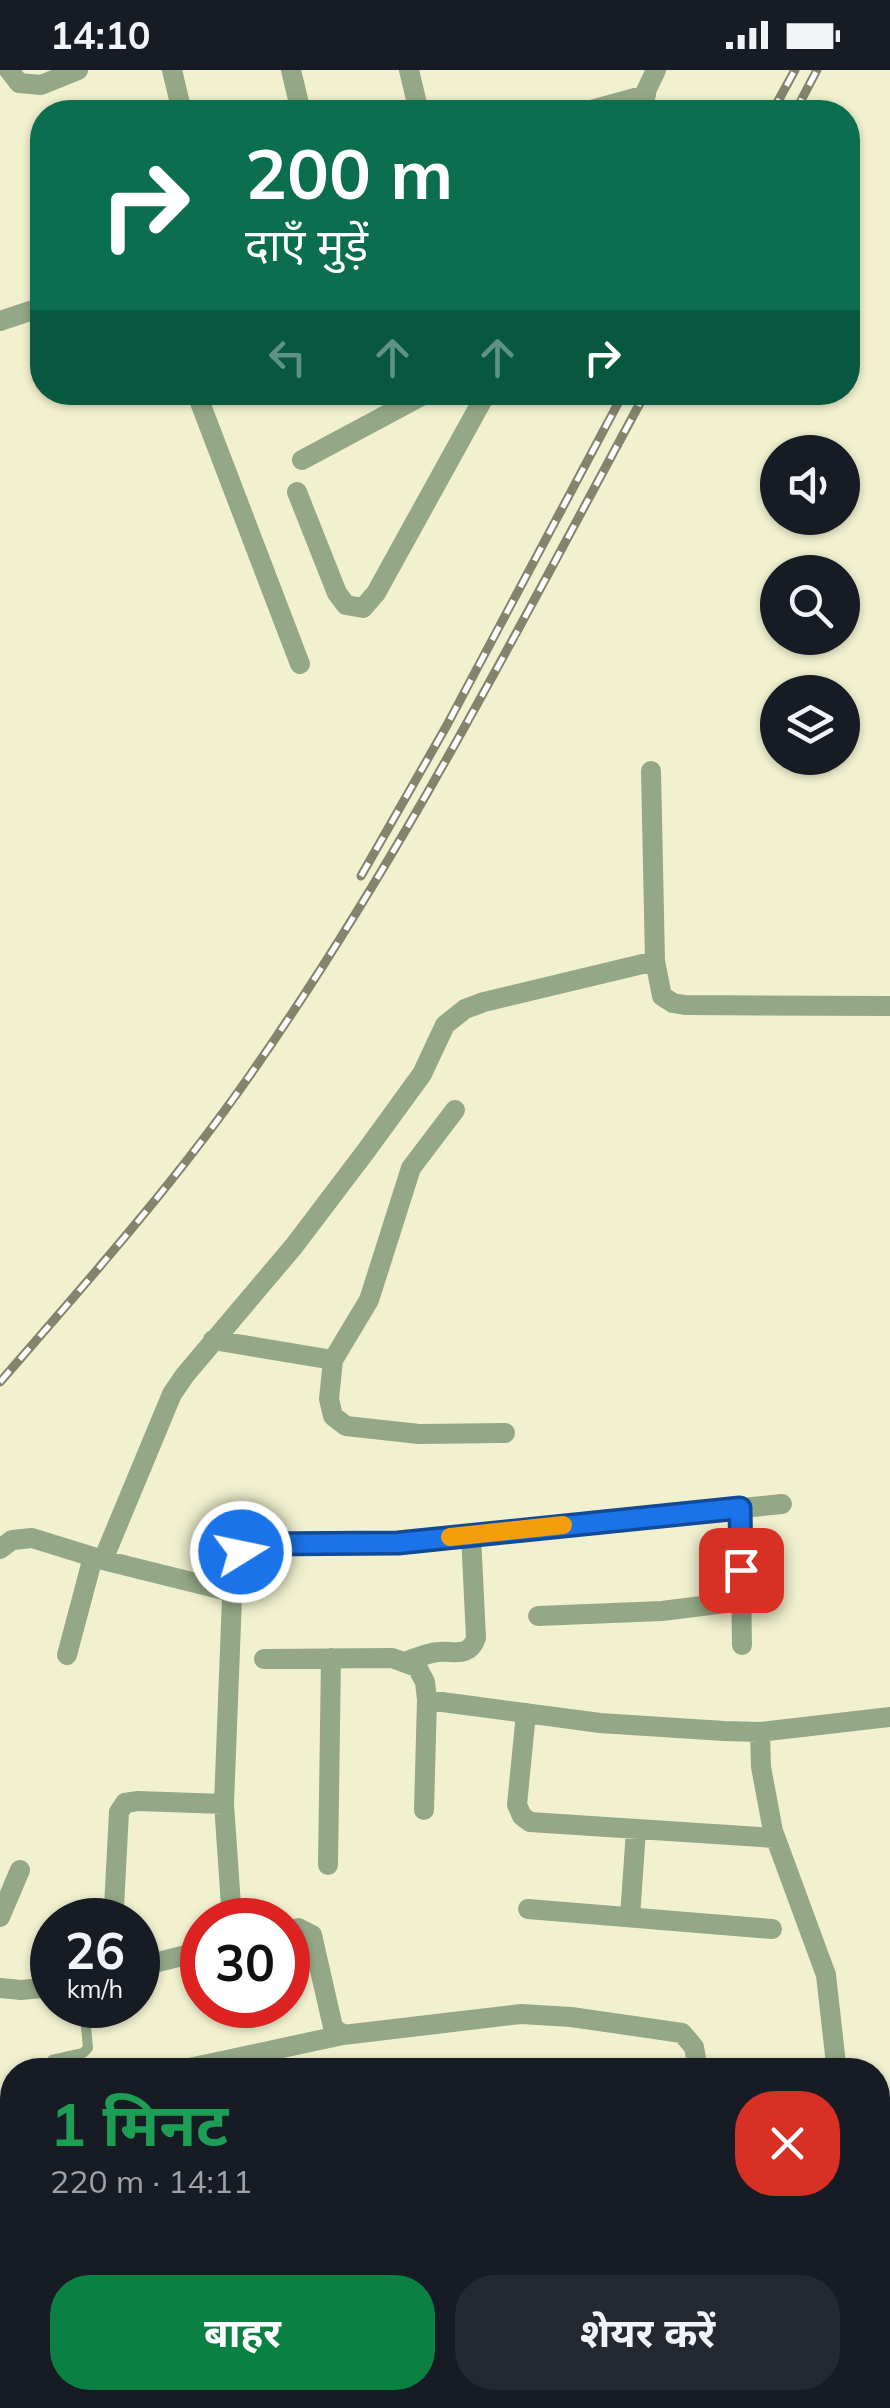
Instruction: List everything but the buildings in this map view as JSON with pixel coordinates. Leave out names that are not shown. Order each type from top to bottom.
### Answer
[{"type":"street","points":[[9,70],[19,83],[34,86],[78,70]]},
{"type":"street","points":[[172,70],[179,100]]},
{"type":"street","points":[[291,70],[299,100]]},
{"type":"street","points":[[409,70],[415,100]]},
{"type":"street","points":[[643,100],[656,70]]},
{"type":"street","points":[[0,321],[30,311]]},
{"type":"street","points":[[201,405],[300,664]]},
{"type":"street","points":[[302,460],[405,405]]},
{"type":"street","points":[[297,492],[337,593],[346,605],[364,608],[480,405]]},
{"type":"street","points":[[651,772],[659,992],[673,1003],[890,1006]]},
{"type":"street","points":[[67,1656],[98,1558],[172,1394],[366,1152],[422,1074],[451,1019],[484,1002],[656,961]]},
{"type":"street","points":[[455,1110],[411,1168],[369,1300],[333,1360],[328,1399],[338,1422],[361,1428],[419,1434],[505,1434]]},
{"type":"street","points":[[213,1340],[333,1360]]},
{"type":"street","points":[[230,1898],[224,1804],[232,1592],[235,1562],[241,1552],[251,1546],[398,1543],[782,1504]]},
{"type":"street","points":[[740,1508],[742,1645]]},
{"type":"street","points":[[264,1659],[407,1661],[439,1651],[465,1652],[473,1647],[476,1638],[471,1535]]},
{"type":"street","points":[[0,1549],[12,1540],[32,1538],[232,1592]]},
{"type":"street","points":[[538,1616],[662,1612],[742,1601]]},
{"type":"street","points":[[328,1865],[331,1658]]},
{"type":"street","points":[[407,1661],[423,1675],[427,1700],[424,1810]]},
{"type":"street","points":[[427,1700],[600,1722],[760,1732],[890,1717]]},
{"type":"street","points":[[526,1713],[518,1805],[525,1819],[536,1823],[775,1838]]},
{"type":"street","points":[[760,1732],[761,1767],[775,1838],[826,1975],[835,2058]]},
{"type":"street","points":[[114,1898],[119,1812],[125,1803],[138,1800],[224,1804]]},
{"type":"street","points":[[630,1917],[636,1830]]},
{"type":"street","points":[[0,1916],[20,1870]]},
{"type":"street","points":[[528,1909],[772,1928]]},
{"type":"street","points":[[310,1934],[333,2027],[344,2035]]},
{"type":"street","points":[[0,1988],[30,1989]]},
{"type":"street","points":[[236,2058],[344,2035],[510,2015],[571,2017],[682,2034],[697,2058]]},
{"type":"lane","points":[[61,2058],[88,2048],[86,2028]]},
{"type":"railway","points":[[779,100],[795,70]]},
{"type":"railway","points":[[801,100],[817,70]]},
{"type":"railway","points":[[361,876],[447,725],[617,405]]},
{"type":"railway","points":[[0,1382],[190,1157],[304,996],[457,741],[639,405]]},
{"type":"slow traffic","points":[[450,1537],[563,1525]]},
{"type":"route","points":[[241,1552],[258,1544],[398,1543],[740,1508],[741,1570]]}]
